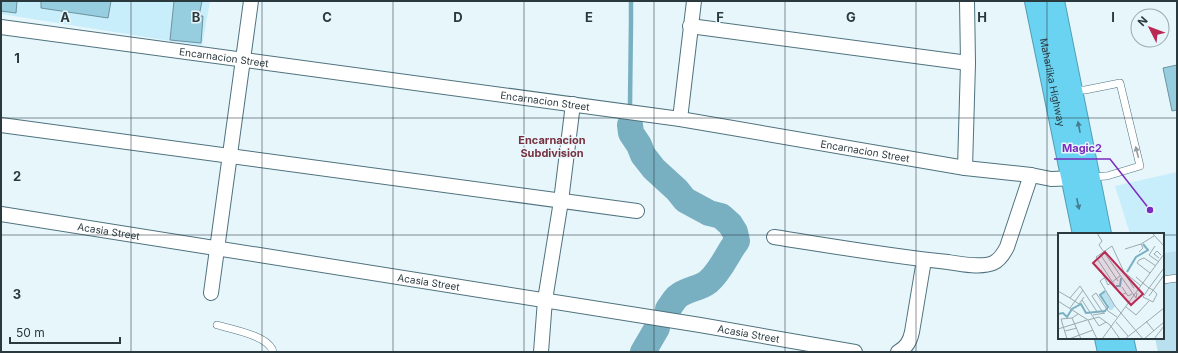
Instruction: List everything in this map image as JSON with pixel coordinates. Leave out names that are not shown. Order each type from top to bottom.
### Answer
[{"type":"highway","name":"Maharlika Highway","points":[[1036,1],[1081,178],[1100,233]]},
{"type":"highway","name":"Maharlika Highway","points":[[1053,1],[1071,90],[1081,178],[1084,233]]},
{"type":"highway","points":[[1106,339],[1109,352]]},
{"type":"highway","points":[[1122,339],[1125,352]]},
{"type":"street","points":[[211,293],[251,1]]},
{"type":"street","points":[[680,119],[694,1]]},
{"type":"street","points":[[965,168],[968,63],[967,1]]},
{"type":"street","points":[[690,26],[968,63]]},
{"type":"street","name":"Encarnacion Street","points":[[1,27],[680,119],[965,168],[1031,175],[1052,179],[1081,178]]},
{"type":"street","points":[[541,352],[544,300],[561,201],[573,104]]},
{"type":"street","points":[[1,125],[637,212]]},
{"type":"street","points":[[774,237],[924,260],[971,265],[993,263],[1001,257],[1008,247],[1031,175]]},
{"type":"street","name":"Acasia Street","points":[[1,214],[692,323],[855,352]]},
{"type":"street","points":[[898,352],[910,342],[924,260]]},
{"type":"lane","points":[[1071,90],[1085,90],[1120,83],[1140,166],[1107,176],[1081,178]]},
{"type":"lane","points":[[1164,280],[1177,278]]},
{"type":"lane","points":[[218,325],[263,340],[272,349],[272,352]]},
{"type":"shaded area","points":[[1,1],[210,1],[202,46],[1,14]]},
{"type":"shaded area","points":[[1177,172],[1177,251],[1164,253],[1164,233],[1130,233],[1115,186]]},
{"type":"shaded area","points":[[1177,251],[1177,352],[1158,352],[1155,339],[1164,339],[1164,253]]},
{"type":"building","points":[[1,1],[17,1],[16,13],[1,11]]},
{"type":"building","points":[[41,1],[111,1],[108,18],[41,8]]},
{"type":"building","points":[[174,1],[202,1],[199,16],[203,16],[201,43],[170,40]]},
{"type":"building","points":[[1177,65],[1177,110],[1172,111],[1163,68]]},
{"type":"waterway","points":[[630,104],[631,1]]},
{"type":"waterway","points":[[630,125],[631,133],[639,145],[643,155],[654,169],[677,190],[685,200],[709,213],[721,216],[730,224],[735,232],[737,241],[713,278],[701,286],[681,294],[668,309]]},
{"type":"waterway","points":[[643,352],[657,328]]},
{"type":"place","name":"Magic2","points":[[1150,210]]},
{"type":"district","name":"Encarnacion Subdivision","points":[[552,146]]}]
